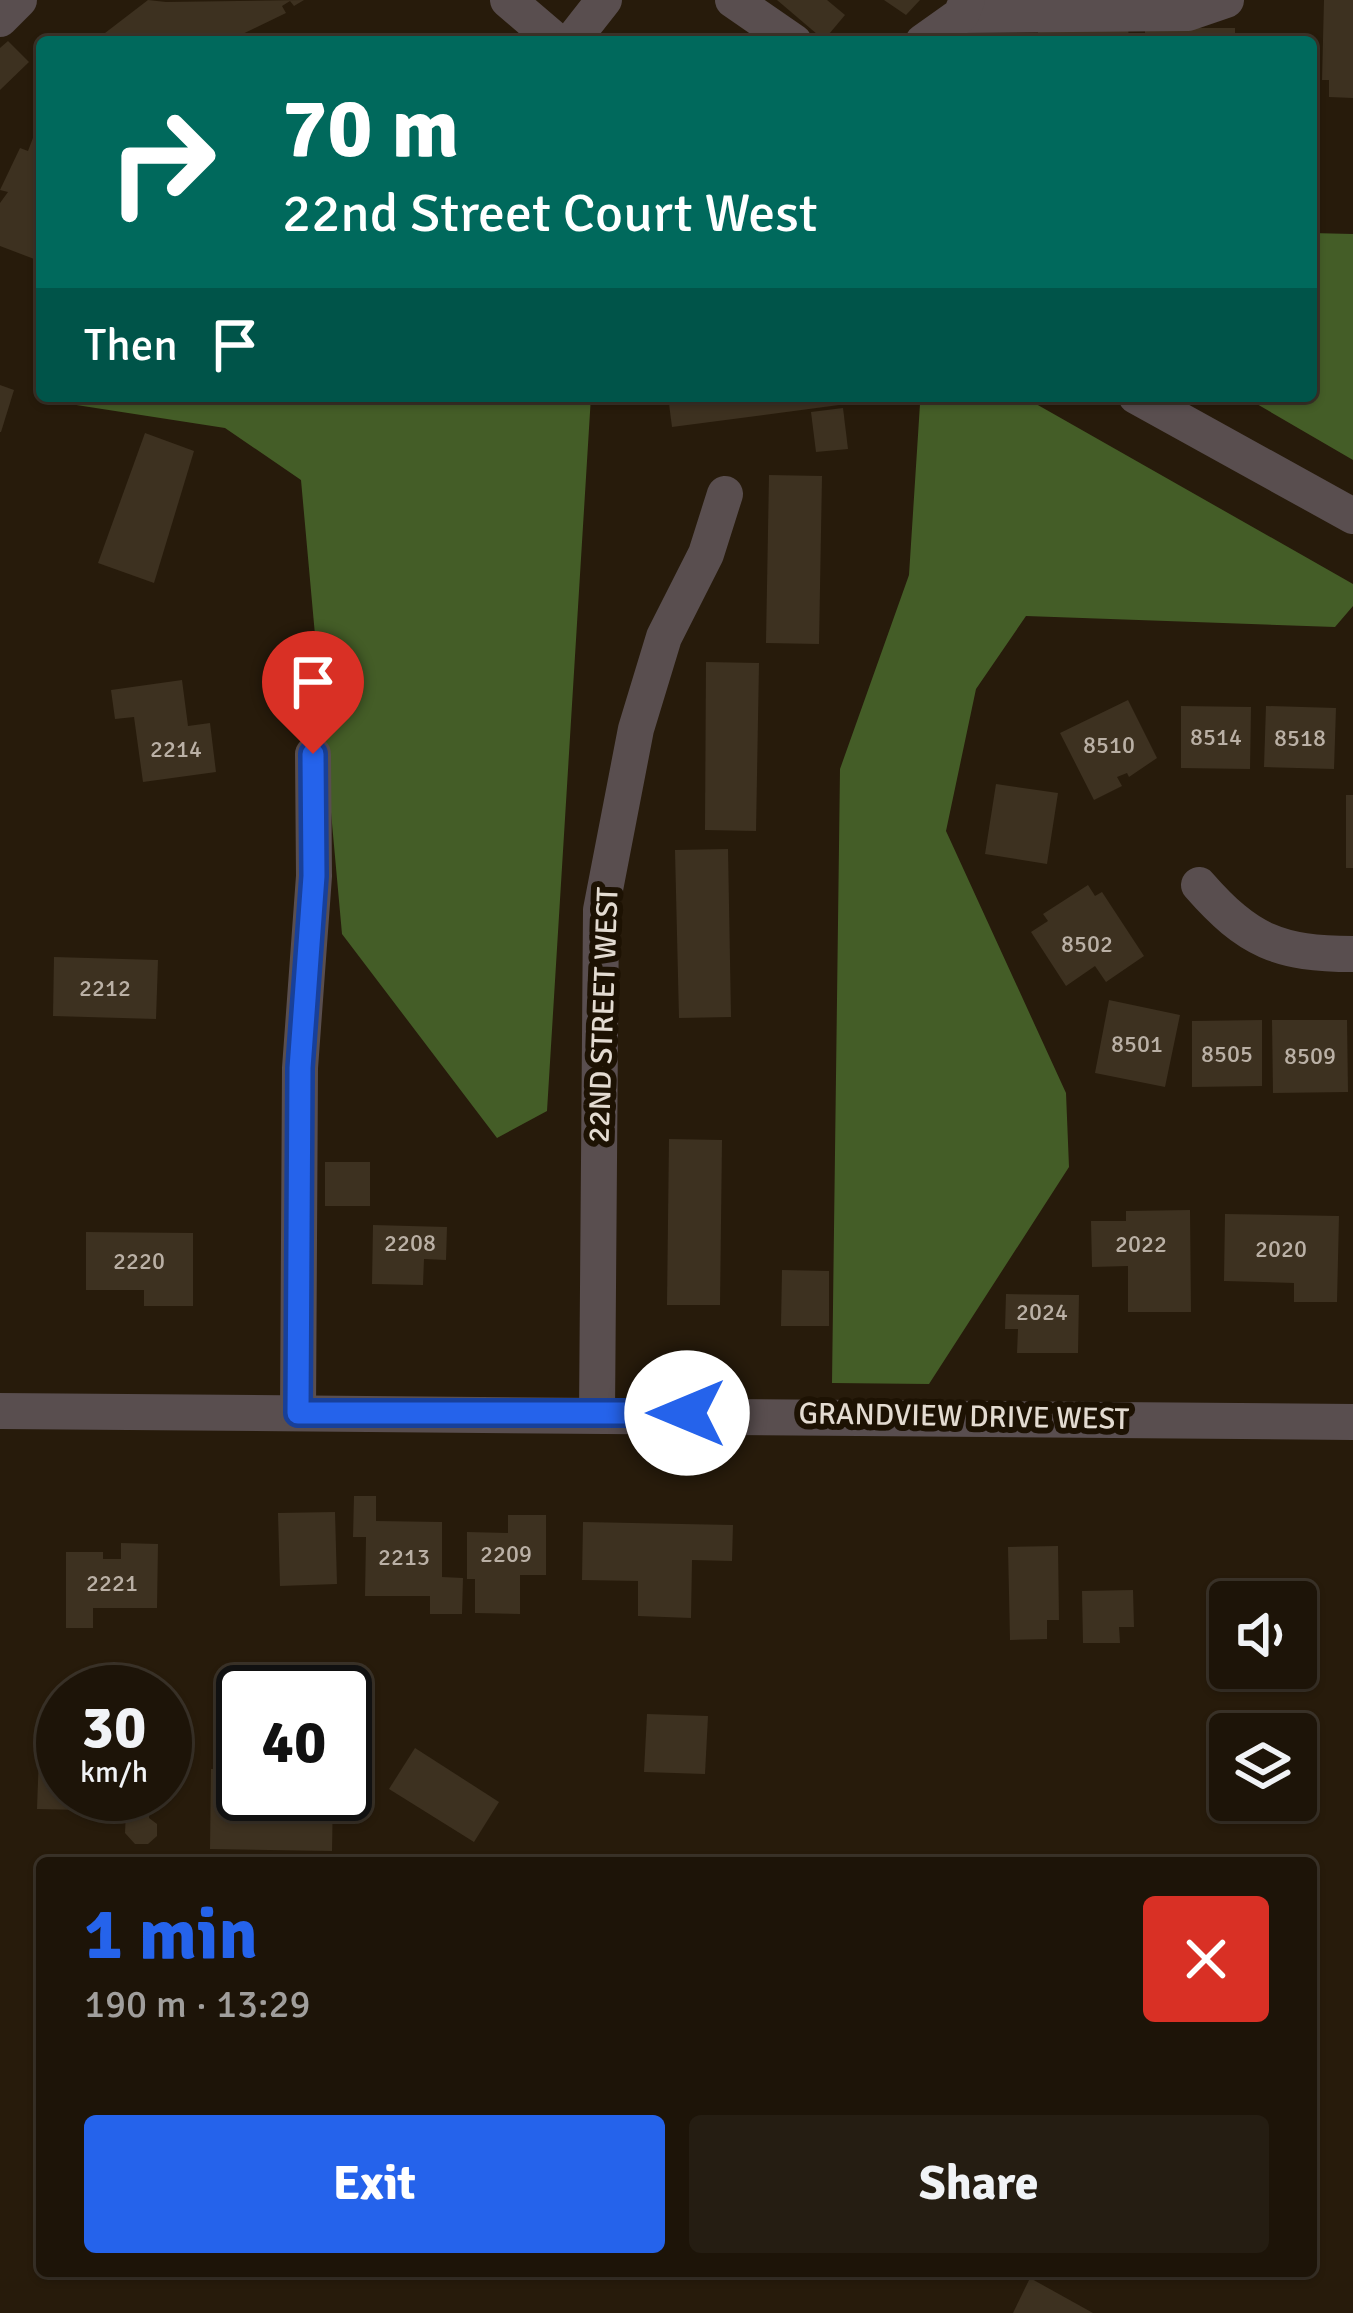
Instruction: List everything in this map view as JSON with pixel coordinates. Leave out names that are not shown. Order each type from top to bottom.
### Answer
[{"type":"street","points":[[0,19],[19,0]]},
{"type":"street","points":[[508,0],[550,36]]},
{"type":"street","points":[[576,36],[604,0]]},
{"type":"street","points":[[733,0],[785,36]]},
{"type":"street","points":[[930,36],[964,8],[1189,14],[1226,0]]},
{"type":"street","points":[[1147,402],[1353,516]]},
{"type":"street","name":"22ND STREET WEST","points":[[597,1413],[601,910],[636,729],[664,637],[706,554],[725,494]]},
{"type":"street","points":[[298,1413],[300,1068],[314,876],[313,754]]},
{"type":"street","points":[[1199,886],[1230,921],[1260,940],[1300,952],[1353,954]]},
{"type":"street","name":"GRANDVIEW DRIVE WEST","points":[[0,1411],[1353,1422]]},
{"type":"green space","points":[[1317,233],[1353,234],[1353,460],[1253,402],[1317,402]]},
{"type":"green space","points":[[57,402],[591,402],[547,1111],[497,1138],[342,934],[301,480],[225,428]]},
{"type":"green space","points":[[1033,402],[1353,584],[1353,606],[1335,627],[1026,616],[976,689],[946,831],[1066,1093],[1069,1167],[929,1384],[832,1383],[840,769],[909,575],[920,404]]},
{"type":"building","points":[[148,0],[304,0],[294,6],[290,1],[282,6],[286,13],[238,36],[105,33]]},
{"type":"building","points":[[777,0],[827,0],[845,15],[827,36],[819,36]]},
{"type":"building","points":[[884,0],[920,0],[906,15]]},
{"type":"building","points":[[1324,0],[1353,0],[1353,98],[1329,97],[1329,80],[1322,80]]},
{"type":"building","points":[[1128,26],[1129,36],[1038,36],[1038,27]]},
{"type":"building","points":[[1145,28],[1235,28],[1235,36],[1145,36]]},
{"type":"building","points":[[8,41],[29,62],[0,90],[0,48]]},
{"type":"building","points":[[36,130],[36,260],[0,246],[0,203],[8,192],[0,190],[20,148],[28,151]]},
{"type":"building","points":[[0,385],[14,390],[1,432],[0,432]]},
{"type":"building","points":[[669,402],[839,402],[839,405],[672,427]]},
{"type":"building","points":[[843,408],[848,449],[816,452],[811,412]]},
{"type":"building","points":[[145,433],[194,451],[154,583],[98,563]]},
{"type":"building","points":[[769,475],[822,476],[819,644],[766,643]]},
{"type":"building","points":[[706,662],[759,663],[756,831],[705,830]]},
{"type":"building","points":[[182,680],[188,726],[210,723],[216,772],[143,782],[134,717],[115,719],[111,690]]},
{"type":"building","points":[[1128,700],[1157,758],[1129,777],[1127,773],[1117,777],[1122,786],[1094,800],[1060,733]]},
{"type":"building","points":[[1181,706],[1251,707],[1250,769],[1181,768]]},
{"type":"building","points":[[1266,706],[1336,708],[1334,769],[1264,767]]},
{"type":"building","points":[[996,784],[1058,793],[1047,864],[985,854]]},
{"type":"building","points":[[1346,795],[1353,795],[1353,868],[1346,868]]},
{"type":"building","points":[[728,849],[731,1017],[679,1018],[675,850]]},
{"type":"building","points":[[1088,885],[1095,896],[1102,892],[1144,956],[1106,982],[1095,966],[1066,986],[1031,932],[1048,921],[1043,914]]},
{"type":"building","points":[[54,957],[158,960],[156,1019],[53,1016]]},
{"type":"building","points":[[1109,1000],[1180,1015],[1165,1087],[1095,1073]]},
{"type":"building","points":[[1262,1020],[1262,1086],[1192,1087],[1192,1021]]},
{"type":"building","points":[[1272,1020],[1347,1020],[1348,1092],[1273,1093]]},
{"type":"building","points":[[669,1139],[722,1140],[720,1305],[667,1305]]},
{"type":"building","points":[[325,1162],[370,1162],[370,1206],[325,1206]]},
{"type":"building","points":[[1190,1210],[1191,1312],[1128,1312],[1128,1266],[1092,1267],[1091,1221],[1126,1221],[1126,1211]]},
{"type":"building","points":[[1225,1214],[1339,1216],[1337,1302],[1294,1302],[1294,1283],[1224,1281]]},
{"type":"building","points":[[373,1225],[447,1227],[446,1260],[424,1259],[423,1285],[372,1284]]},
{"type":"building","points":[[86,1232],[193,1233],[193,1306],[144,1306],[144,1290],[86,1290]]},
{"type":"building","points":[[782,1270],[829,1271],[829,1326],[781,1326]]},
{"type":"building","points":[[1006,1294],[1079,1295],[1078,1353],[1017,1353],[1018,1329],[1005,1329]]},
{"type":"building","points":[[354,1496],[376,1496],[376,1521],[442,1522],[442,1577],[463,1578],[462,1614],[430,1614],[430,1596],[365,1596],[366,1537],[353,1537]]},
{"type":"building","points":[[335,1512],[337,1584],[280,1586],[278,1513]]},
{"type":"building","points":[[508,1515],[546,1515],[546,1575],[520,1575],[520,1614],[475,1613],[475,1579],[467,1579],[467,1532],[508,1533]]},
{"type":"building","points":[[583,1522],[733,1525],[732,1561],[692,1560],[691,1618],[638,1616],[638,1581],[582,1580]]},
{"type":"building","points":[[121,1543],[158,1544],[157,1608],[93,1608],[93,1628],[66,1628],[66,1552],[103,1552],[103,1559],[121,1559]]},
{"type":"building","points":[[1058,1546],[1059,1620],[1047,1620],[1047,1639],[1010,1640],[1008,1547]]},
{"type":"building","points":[[1133,1590],[1134,1627],[1119,1627],[1120,1643],[1083,1643],[1082,1591]]},
{"type":"building","points":[[647,1714],[708,1716],[705,1774],[644,1772]]},
{"type":"building","points":[[415,1748],[499,1802],[474,1842],[389,1789]]},
{"type":"building","points":[[211,1769],[216,1769],[216,1821],[333,1821],[332,1851],[210,1849]]},
{"type":"building","points":[[126,1821],[157,1824],[157,1836],[148,1844],[135,1844],[125,1833]]},
{"type":"building","points":[[1030,2278],[1093,2313],[1013,2313]]},
{"type":"route","points":[[313,754],[314,876],[300,1068],[298,1413],[687,1413]]}]
